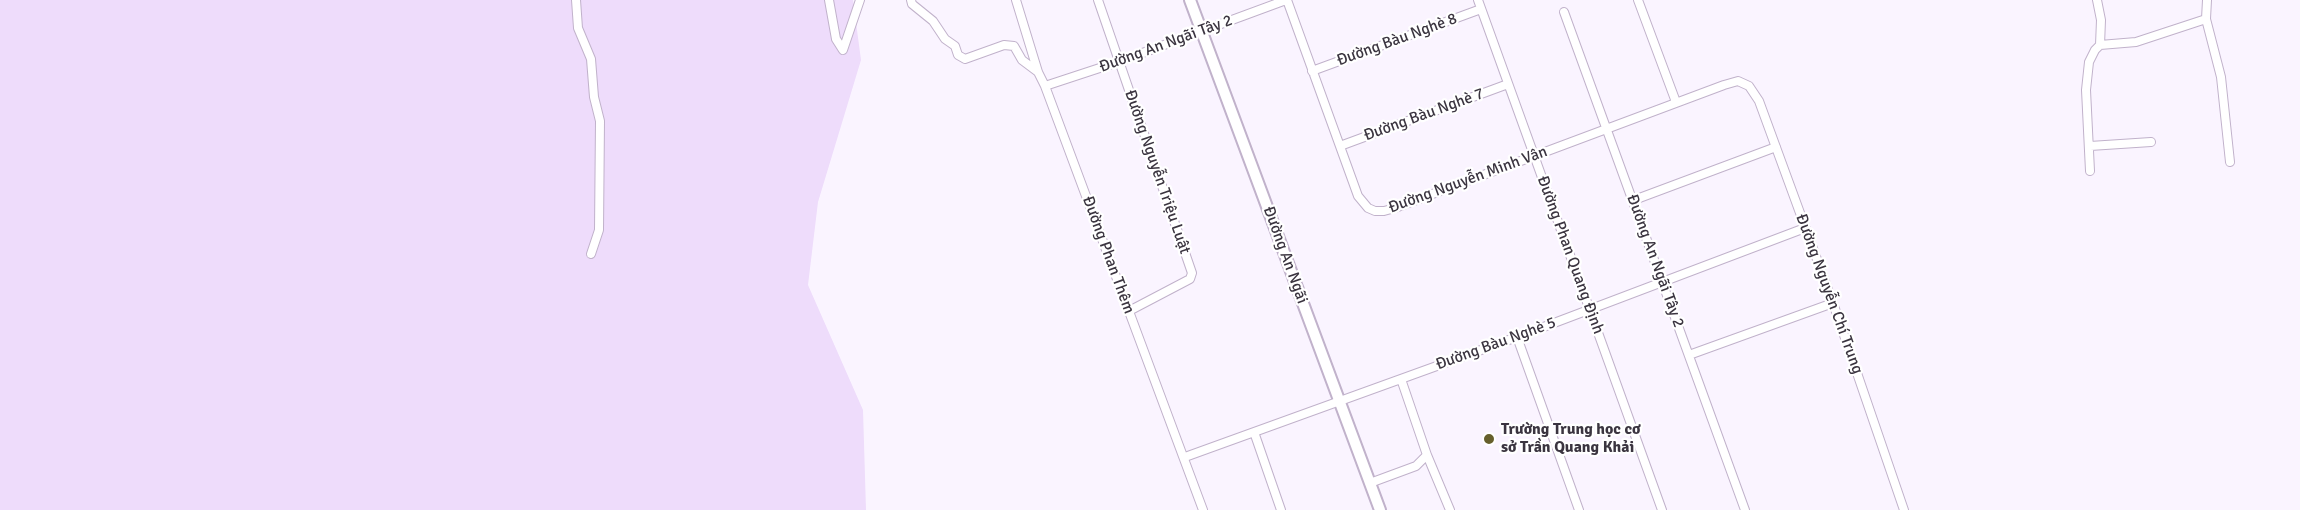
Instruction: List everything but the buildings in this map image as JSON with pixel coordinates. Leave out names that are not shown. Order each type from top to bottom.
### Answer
[{"type":"main road","name":"Đường An Ngãi","points":[[1190,0],[1380,510]]},
{"type":"street","points":[[576,0],[579,28],[591,59],[594,97],[600,121],[599,230],[591,254]]},
{"type":"street","points":[[829,0],[836,39],[843,50],[860,0]]},
{"type":"street","points":[[910,0],[933,21],[945,39],[955,46],[958,55],[965,59],[1004,45],[1014,46],[1022,60],[1038,72]]},
{"type":"street","name":"Đường Phan Thêm","points":[[1016,0],[1038,72],[1185,457],[1203,510]]},
{"type":"street","name":"Đường Nguyễn Triệu Luật","points":[[1098,0],[1192,273],[1190,279],[1128,311]]},
{"type":"street","name":"Đường An Ngãi Tây 2","points":[[1045,86],[1118,62],[1286,0]]},
{"type":"street","name":"Đường Nguyễn Minh Vân","points":[[1286,0],[1362,202],[1371,210],[1384,212],[1676,102],[1733,82],[1744,82]]},
{"type":"street","name":"Đường Phan Quang Định","points":[[1478,0],[1662,510]]},
{"type":"street","points":[[1638,0],[1676,102]]},
{"type":"street","points":[[2090,171],[2087,72],[2092,56],[2100,45],[2101,20],[2097,0]]},
{"type":"street","points":[[2207,0],[2206,19],[2222,77],[2230,162]]},
{"type":"street","name":"Đường Bàu Nghè 8","points":[[1312,71],[1481,9]]},
{"type":"street","name":"Đường An Ngãi Tây 2","points":[[1564,12],[1745,510]]},
{"type":"street","points":[[2100,45],[2136,42],[2206,19]]},
{"type":"street","name":"Đường Nguyễn Chí Trung","points":[[1744,82],[1754,91],[1759,101],[1833,303],[1904,510]]},
{"type":"street","name":"Đường Bàu Nghè 7","points":[[1340,146],[1508,84]]},
{"type":"street","points":[[2090,146],[2151,142]]},
{"type":"street","points":[[1634,200],[1776,147]]},
{"type":"street","name":"Đường Bàu Nghè 5","points":[[1185,457],[1401,380],[1806,228]]},
{"type":"street","points":[[1689,355],[1833,303]]},
{"type":"street","points":[[1516,337],[1579,510]]},
{"type":"street","points":[[1401,380],[1427,455],[1450,510]]},
{"type":"street","points":[[1254,432],[1281,510]]},
{"type":"street","points":[[1371,483],[1416,466],[1427,455]]},
{"type":"shaded area","points":[[0,0],[853,0],[861,60],[818,202],[808,285],[863,410],[866,510],[0,510]]},
{"type":"place","name":"Trường Trung học cơ sở Trần Quang Khải","points":[[1489,439]]}]
